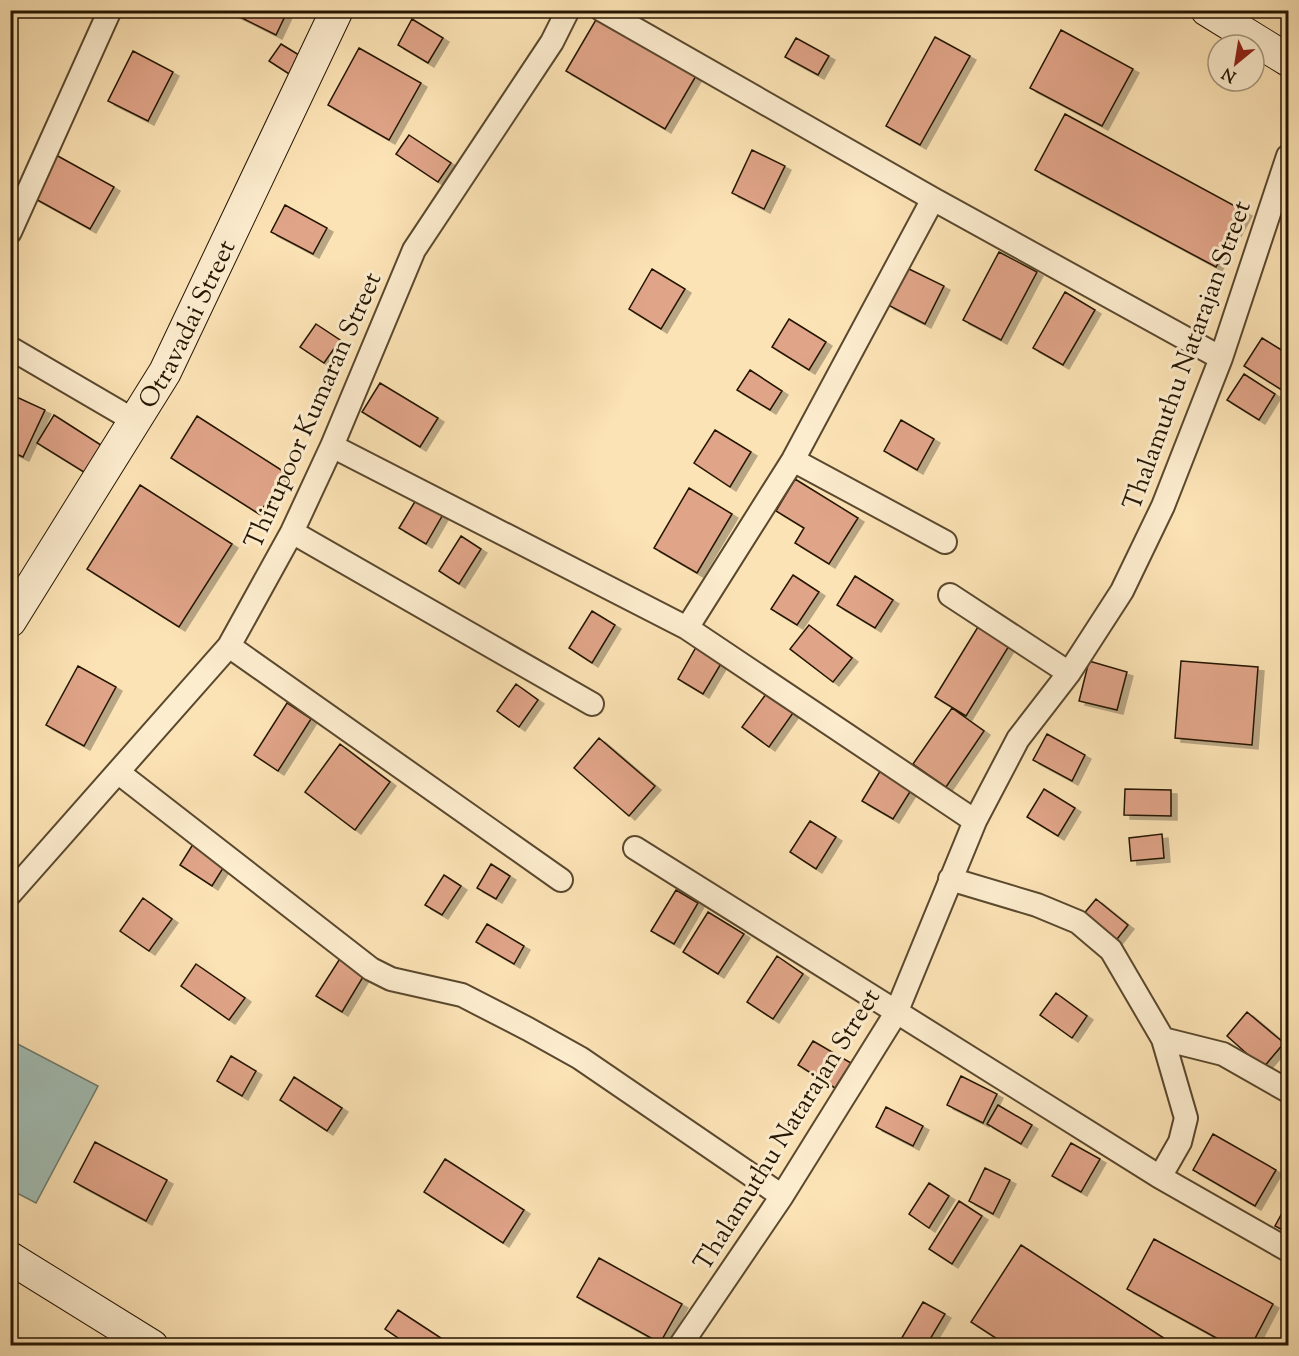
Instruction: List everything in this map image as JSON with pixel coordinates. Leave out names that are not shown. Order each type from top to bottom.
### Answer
[{"type":"street","points":[[10,232],[110,10]]},
{"type":"street","name":"Otravadai Street","points":[[10,621],[165,372],[337,10]]},
{"type":"street","name":"Thirupoor Kumaran Street","points":[[10,894],[229,646],[292,532],[333,446],[414,250],[552,42],[568,10]]},
{"type":"street","points":[[602,10],[933,199],[1221,358]]},
{"type":"street","points":[[1207,10],[1288,60]]},
{"type":"street","name":"Thalamuthu Natarajan Street","points":[[680,1346],[782,1196],[896,1013],[975,821],[1018,739],[1069,673],[1122,591],[1163,506],[1221,358],[1288,156]]},
{"type":"street","points":[[687,628],[793,460],[933,199]]},
{"type":"street","points":[[10,348],[135,421]]},
{"type":"street","points":[[333,446],[687,628],[975,821]]},
{"type":"street","points":[[793,460],[945,542]]},
{"type":"street","points":[[292,532],[592,704]]},
{"type":"street","points":[[950,595],[1069,673]]},
{"type":"street","points":[[229,646],[561,880]]},
{"type":"street","points":[[119,773],[371,969],[392,979],[462,995],[528,1029],[580,1058],[782,1196]]},
{"type":"street","points":[[635,848],[1160,1177],[1288,1250]]},
{"type":"street","points":[[950,879],[1037,905],[1078,922],[1111,950],[1164,1039],[1186,1118],[1180,1142],[1160,1177]]},
{"type":"street","points":[[1164,1039],[1223,1054],[1288,1090]]},
{"type":"street","points":[[10,1258],[152,1346]]},
{"type":"water","points":[[10,1040],[98,1086],[36,1203],[11,1190]]},
{"type":"building","points":[[226,10],[284,10],[287,12],[276,35]]},
{"type":"building","points":[[597,18],[696,76],[665,129],[566,71]]},
{"type":"building","points":[[412,19],[443,38],[428,63],[398,45]]},
{"type":"building","points":[[1061,30],[1133,69],[1102,126],[1030,88]]},
{"type":"building","points":[[935,37],[970,56],[920,145],[886,126]]},
{"type":"building","points":[[796,38],[829,56],[818,75],[785,57]]},
{"type":"building","points":[[281,44],[312,63],[300,81],[269,61]]},
{"type":"building","points":[[359,48],[421,83],[389,140],[328,105]]},
{"type":"building","points":[[133,51],[173,72],[148,121],[108,101]]},
{"type":"building","points":[[1065,114],[1246,212],[1216,267],[1035,170]]},
{"type":"building","points":[[409,135],[451,163],[438,182],[396,154]]},
{"type":"building","points":[[752,150],[785,166],[764,209],[732,193]]},
{"type":"building","points":[[56,155],[114,187],[90,229],[32,197]]},
{"type":"building","points":[[285,205],[327,228],[313,254],[271,232]]},
{"type":"building","points":[[999,252],[1037,272],[1001,340],[963,320]]},
{"type":"building","points":[[907,268],[944,286],[925,324],[888,305]]},
{"type":"building","points":[[652,269],[685,289],[661,329],[629,309]]},
{"type":"building","points":[[1065,292],[1095,310],[1063,365],[1033,348]]},
{"type":"building","points":[[789,319],[826,342],[809,370],[772,347]]},
{"type":"building","points":[[316,324],[340,340],[324,363],[300,347]]},
{"type":"building","points":[[1262,338],[1288,354],[1288,394],[1244,366]]},
{"type":"building","points":[[750,370],[782,391],[770,410],[737,390]]},
{"type":"building","points":[[1244,374],[1275,394],[1259,420],[1227,400]]},
{"type":"building","points":[[380,383],[438,418],[420,447],[362,412]]},
{"type":"building","points":[[10,394],[45,410],[23,457],[10,451]]},
{"type":"building","points":[[54,415],[104,447],[87,474],[37,443]]},
{"type":"building","points":[[197,416],[286,473],[259,514],[171,458]]},
{"type":"building","points":[[901,420],[934,439],[917,470],[884,451]]},
{"type":"building","points":[[715,430],[751,452],[730,487],[694,463]]},
{"type":"building","points":[[795,479],[858,518],[829,564],[795,543],[804,528],[776,511]]},
{"type":"building","points":[[140,485],[232,544],[179,627],[87,569]]},
{"type":"building","points":[[689,488],[732,514],[697,573],[654,548]]},
{"type":"building","points":[[419,495],[445,511],[426,544],[399,528]]},
{"type":"building","points":[[461,536],[481,549],[459,584],[439,571]]},
{"type":"building","points":[[793,575],[819,592],[797,625],[771,609]]},
{"type":"building","points":[[855,576],[893,600],[875,628],[837,605]]},
{"type":"building","points":[[592,611],[615,625],[592,663],[569,648]]},
{"type":"building","points":[[981,622],[1012,641],[966,716],[935,697]]},
{"type":"building","points":[[809,625],[852,658],[833,682],[790,649]]},
{"type":"building","points":[[699,642],[725,657],[703,694],[678,679]]},
{"type":"building","points":[[1089,661],[1127,672],[1117,710],[1079,701]]},
{"type":"building","points":[[1181,661],[1258,667],[1252,745],[1175,738]]},
{"type":"building","points":[[78,666],[116,687],[84,746],[46,725]]},
{"type":"building","points":[[516,684],[538,700],[519,727],[497,711]]},
{"type":"building","points":[[766,694],[793,713],[769,747],[742,727]]},
{"type":"building","points":[[287,703],[311,719],[278,771],[254,755]]},
{"type":"building","points":[[952,708],[984,731],[946,787],[913,764]]},
{"type":"building","points":[[1047,734],[1085,755],[1072,781],[1033,760]]},
{"type":"building","points":[[599,738],[655,786],[629,816],[574,768]]},
{"type":"building","points":[[340,744],[390,782],[355,830],[305,792]]},
{"type":"building","points":[[882,768],[913,787],[893,819],[862,801]]},
{"type":"building","points":[[1044,789],[1075,808],[1058,836],[1027,817]]},
{"type":"building","points":[[1125,789],[1171,790],[1171,816],[1124,815]]},
{"type":"building","points":[[810,821],[836,837],[816,869],[790,852]]},
{"type":"building","points":[[1162,834],[1164,858],[1131,861],[1129,838]]},
{"type":"building","points":[[195,841],[228,860],[212,886],[180,865]]},
{"type":"building","points":[[491,864],[510,876],[496,899],[477,888]]},
{"type":"building","points":[[444,875],[461,886],[442,915],[425,905]]},
{"type":"building","points":[[676,890],[698,903],[674,944],[651,931]]},
{"type":"building","points":[[143,898],[172,919],[149,951],[120,931]]},
{"type":"building","points":[[1096,899],[1128,925],[1114,943],[1082,916]]},
{"type":"building","points":[[708,912],[744,934],[718,974],[683,952]]},
{"type":"building","points":[[487,924],[524,946],[514,964],[476,942]]},
{"type":"building","points":[[777,956],[803,974],[773,1019],[747,1002]]},
{"type":"building","points":[[341,957],[366,972],[342,1012],[316,996]]},
{"type":"building","points":[[196,964],[245,998],[229,1020],[181,986]]},
{"type":"building","points":[[1056,993],[1087,1016],[1072,1038],[1040,1015]]},
{"type":"building","points":[[1247,1012],[1284,1043],[1263,1068],[1227,1036]]},
{"type":"building","points":[[813,1041],[851,1063],[835,1088],[798,1065]]},
{"type":"building","points":[[231,1056],[256,1071],[242,1096],[217,1081]]},
{"type":"building","points":[[961,1076],[997,1094],[983,1123],[947,1105]]},
{"type":"building","points":[[294,1077],[342,1108],[327,1131],[280,1100]]},
{"type":"building","points":[[998,1105],[1032,1125],[1021,1144],[987,1124]]},
{"type":"building","points":[[886,1107],[923,1126],[913,1146],[876,1127]]},
{"type":"building","points":[[1213,1134],[1276,1170],[1255,1206],[1193,1170]]},
{"type":"building","points":[[95,1142],[167,1180],[146,1221],[74,1182]]},
{"type":"building","points":[[1071,1143],[1100,1159],[1081,1192],[1052,1176]]},
{"type":"building","points":[[445,1159],[524,1210],[503,1243],[424,1192]]},
{"type":"building","points":[[985,1168],[1010,1180],[993,1214],[969,1201]]},
{"type":"building","points":[[929,1183],[949,1196],[929,1228],[909,1214]]},
{"type":"building","points":[[959,1201],[982,1216],[952,1264],[929,1249]]},
{"type":"building","points":[[1288,1202],[1288,1233],[1275,1226]]},
{"type":"building","points":[[1154,1239],[1273,1304],[1251,1346],[1231,1346],[1127,1289]]},
{"type":"building","points":[[1021,1245],[1176,1346],[1008,1346],[971,1322]]},
{"type":"building","points":[[599,1258],[682,1304],[660,1343],[577,1297]]},
{"type":"building","points":[[923,1302],[945,1314],[926,1346],[897,1346]]},
{"type":"building","points":[[398,1310],[444,1340],[441,1346],[410,1346],[385,1329]]}]
